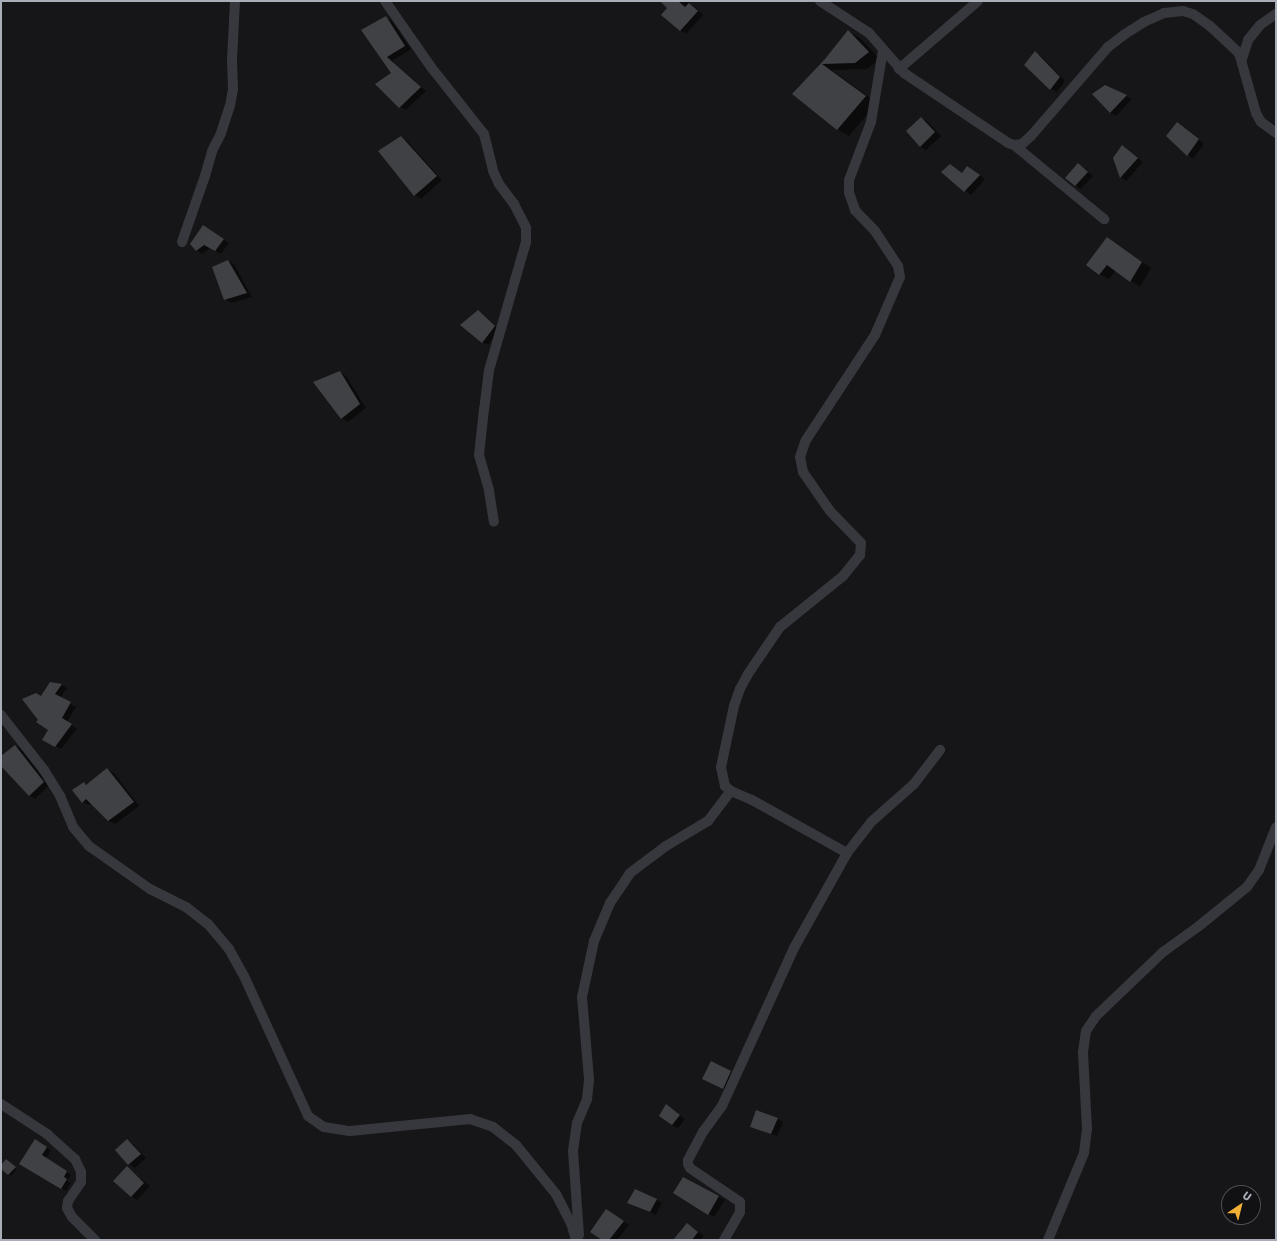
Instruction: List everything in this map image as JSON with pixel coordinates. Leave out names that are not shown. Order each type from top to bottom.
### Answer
[{"type":"street","points":[[182,242],[212,151],[221,133],[230,106],[233,89],[232,60],[235,1]]},
{"type":"street","points":[[385,1],[431,67],[484,134],[493,171],[499,184],[514,204],[526,228],[526,242],[489,370],[484,409],[479,455],[489,491],[494,522]]},
{"type":"street","points":[[820,1],[856,23],[869,33],[899,69],[1008,143],[1014,145],[1104,219]]},
{"type":"street","points":[[899,69],[978,1]]},
{"type":"street","points":[[1014,145],[1022,144],[1031,136],[1108,47],[1144,22],[1181,6],[1210,26],[1230,44],[1242,59],[1256,113],[1261,122],[1276,132]]},
{"type":"street","points":[[1242,59],[1248,40],[1260,25],[1276,14]]},
{"type":"street","points":[[847,853],[752,800],[731,791],[725,786],[721,767],[725,742],[740,689],[780,627],[843,576],[860,555],[861,543],[830,511],[803,472],[800,457],[806,440],[875,335],[900,277],[898,266],[875,231],[855,210],[849,193],[849,180],[871,122],[883,50]]},
{"type":"street","points":[[1,715],[44,770],[60,796],[73,826],[89,846],[150,889],[186,907],[208,924],[229,949],[244,976],[308,1116],[324,1127],[350,1131],[470,1119],[493,1127],[516,1145],[556,1194],[572,1226],[576,1240]]},
{"type":"street","points":[[724,1240],[740,1212],[740,1202],[690,1168],[688,1160],[703,1132],[722,1106],[794,948],[847,853],[871,822],[914,784],[940,750]]},
{"type":"street","points":[[579,1240],[573,1151],[577,1124],[587,1099],[589,1079],[582,997],[594,941],[610,903],[630,873],[666,846],[708,821],[731,791]]},
{"type":"street","points":[[1048,1240],[1084,1153],[1087,1130],[1083,1052],[1086,1031],[1096,1016],[1163,952],[1247,887],[1259,870],[1276,827]]},
{"type":"street","points":[[1,1104],[47,1134],[75,1159],[81,1172],[81,1182],[68,1201],[67,1208],[72,1217],[95,1240]]},
{"type":"building","points":[[660,1],[678,1],[685,7],[689,3],[698,11],[680,31],[661,15],[667,8]]},
{"type":"building","points":[[386,16],[405,46],[387,57],[421,87],[399,108],[375,84],[391,73],[361,30]]},
{"type":"building","points":[[848,30],[869,52],[855,63],[822,64],[866,96],[837,130],[792,94],[825,59]]},
{"type":"building","points":[[1035,51],[1060,77],[1050,90],[1024,65]]},
{"type":"building","points":[[1105,85],[1127,95],[1110,113],[1092,94]]},
{"type":"building","points":[[921,117],[935,132],[920,147],[906,131]]},
{"type":"building","points":[[1177,122],[1199,139],[1187,156],[1166,136]]},
{"type":"building","points":[[401,136],[437,176],[414,196],[378,151]]},
{"type":"building","points":[[1122,145],[1138,158],[1120,178],[1113,158]]},
{"type":"building","points":[[1078,163],[1088,172],[1075,186],[1065,178]]},
{"type":"building","points":[[950,164],[962,173],[967,166],[980,175],[964,192],[941,172]]},
{"type":"building","points":[[203,225],[224,239],[215,251],[204,245],[196,251],[190,244]]},
{"type":"building","points":[[1107,237],[1142,262],[1130,282],[1107,265],[1099,275],[1086,265]]},
{"type":"building","points":[[228,260],[247,293],[224,300],[212,267]]},
{"type":"building","points":[[478,310],[495,326],[482,343],[460,325]]},
{"type":"building","points":[[340,371],[360,404],[341,419],[313,382]]},
{"type":"building","points":[[50,682],[62,684],[55,694],[71,702],[62,718],[72,724],[55,747],[42,740],[48,730],[36,722],[38,720],[22,699],[36,693],[41,696]]},
{"type":"building","points":[[15,745],[44,782],[29,796],[1,766],[1,756]]},
{"type":"building","points":[[107,768],[134,802],[108,821],[86,799],[82,803],[72,790],[84,782],[86,785]]},
{"type":"building","points":[[711,1061],[731,1071],[723,1089],[702,1079]]},
{"type":"building","points":[[666,1104],[680,1115],[672,1125],[659,1116]]},
{"type":"building","points":[[756,1110],[778,1118],[771,1134],[750,1127]]},
{"type":"building","points":[[35,1139],[47,1147],[42,1155],[67,1171],[64,1177],[67,1179],[61,1189],[19,1164]]},
{"type":"building","points":[[127,1139],[141,1154],[128,1165],[115,1150]]},
{"type":"building","points":[[6,1159],[16,1167],[8,1175],[1,1169],[1,1165]]},
{"type":"building","points":[[127,1166],[144,1183],[131,1197],[113,1181]]},
{"type":"building","points":[[683,1177],[719,1196],[708,1215],[673,1193]]},
{"type":"building","points":[[635,1189],[657,1199],[650,1212],[627,1203]]},
{"type":"building","points":[[606,1209],[624,1221],[609,1240],[602,1240],[590,1232]]},
{"type":"building","points":[[687,1223],[698,1232],[692,1240],[673,1240]]}]
